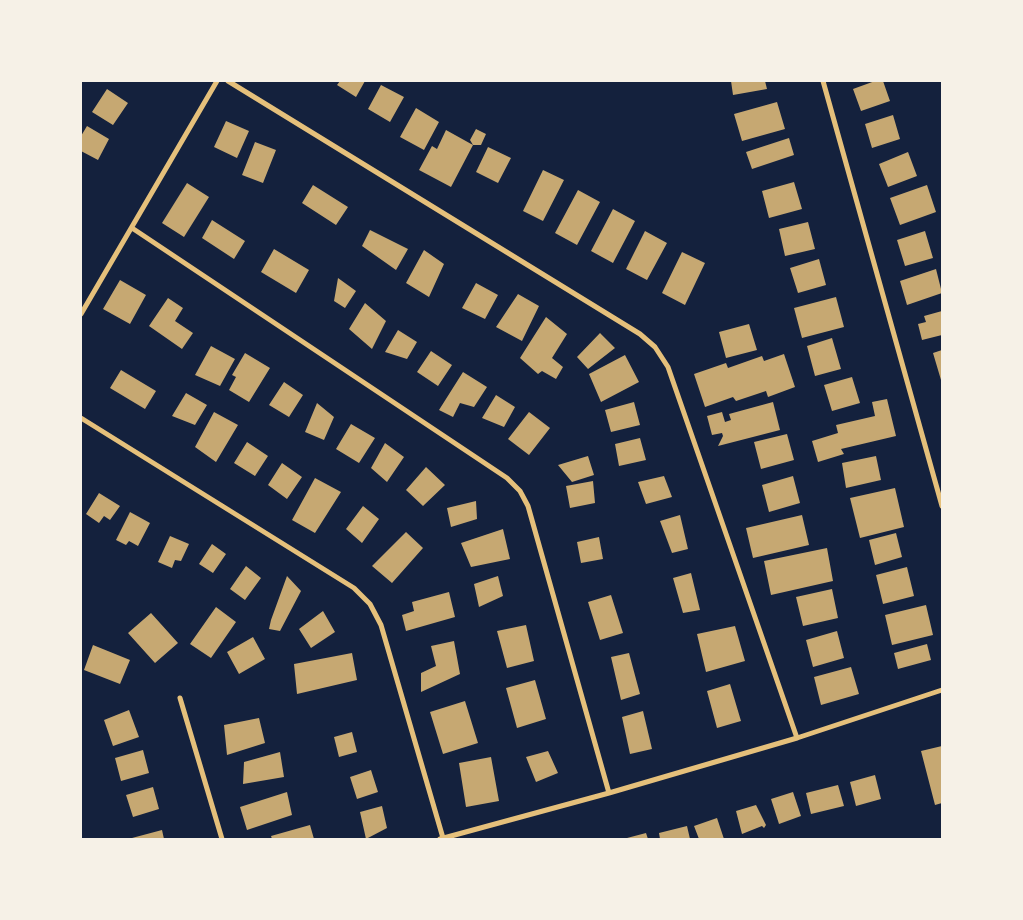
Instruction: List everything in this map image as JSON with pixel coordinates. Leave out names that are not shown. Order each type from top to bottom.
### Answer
[{"type":"street","points":[[81,314],[217,81]]},
{"type":"street","points":[[228,81],[631,328],[655,346],[668,367],[797,738]]},
{"type":"street","points":[[823,81],[942,506]]},
{"type":"street","points":[[132,228],[507,478],[520,491],[528,506],[609,793]]},
{"type":"street","points":[[81,418],[354,588],[370,604],[381,625],[442,838],[609,793],[797,738],[942,690]]},
{"type":"street","points":[[180,698],[222,839]]},
{"type":"building","points":[[340,81],[365,81],[356,97],[337,85]]},
{"type":"building","points":[[731,81],[765,81],[767,89],[733,95]]},
{"type":"building","points":[[875,81],[883,81],[890,101],[861,111],[853,89]]},
{"type":"building","points":[[381,85],[404,97],[390,122],[368,109]]},
{"type":"building","points":[[107,89],[128,103],[113,125],[92,112]]},
{"type":"building","points":[[777,102],[785,129],[742,141],[734,114]]},
{"type":"building","points":[[416,108],[439,122],[424,150],[400,137]]},
{"type":"building","points":[[893,115],[900,139],[872,148],[865,124]]},
{"type":"building","points":[[226,121],[249,131],[237,158],[214,147]]},
{"type":"building","points":[[87,126],[109,139],[98,160],[81,151],[81,136]]},
{"type":"building","points":[[476,129],[486,134],[481,145],[473,145],[470,140]]},
{"type":"building","points":[[446,130],[473,145],[451,187],[419,170],[432,146],[437,149]]},
{"type":"building","points":[[789,138],[794,155],[752,169],[746,152]]},
{"type":"building","points":[[255,142],[276,150],[263,183],[242,175]]},
{"type":"building","points":[[488,147],[511,158],[498,183],[476,172]]},
{"type":"building","points":[[908,152],[917,176],[888,187],[879,164]]},
{"type":"building","points":[[543,170],[564,180],[543,221],[523,211]]},
{"type":"building","points":[[794,182],[802,209],[769,218],[762,191]]},
{"type":"building","points":[[187,183],[209,197],[184,237],[162,223]]},
{"type":"building","points":[[313,185],[348,207],[336,225],[302,203]]},
{"type":"building","points":[[927,185],[936,212],[900,225],[890,198]]},
{"type":"building","points":[[578,190],[600,202],[577,245],[555,233]]},
{"type":"building","points":[[613,209],[635,221],[613,263],[591,251]]},
{"type":"building","points":[[212,220],[245,241],[234,259],[202,238]]},
{"type":"building","points":[[808,222],[815,249],[785,256],[779,229]]},
{"type":"building","points":[[370,230],[408,249],[396,270],[362,246]]},
{"type":"building","points":[[645,231],[667,243],[647,280],[626,269]]},
{"type":"building","points":[[925,231],[933,258],[905,266],[897,240]]},
{"type":"building","points":[[274,249],[309,270],[296,293],[261,272]]},
{"type":"building","points":[[424,250],[444,264],[429,297],[406,283]]},
{"type":"building","points":[[682,252],[705,263],[685,305],[662,293]]},
{"type":"building","points":[[819,259],[826,285],[798,293],[790,268]]},
{"type":"building","points":[[936,269],[942,293],[907,305],[900,281]]},
{"type":"building","points":[[338,278],[356,291],[345,308],[334,301]]},
{"type":"building","points":[[120,280],[146,295],[130,324],[103,309]]},
{"type":"building","points":[[476,283],[498,295],[485,319],[462,308]]},
{"type":"building","points":[[518,294],[539,306],[522,341],[496,327]]},
{"type":"building","points":[[836,297],[844,327],[802,338],[794,308]]},
{"type":"building","points":[[168,298],[183,308],[175,321],[193,333],[182,349],[149,326]]},
{"type":"building","points":[[365,303],[386,321],[372,349],[349,329]]},
{"type":"building","points":[[942,311],[942,335],[922,340],[918,324],[926,322],[924,316]]},
{"type":"building","points":[[546,317],[567,334],[552,358],[563,367],[556,379],[542,371],[538,374],[520,358]]},
{"type":"building","points":[[749,324],[757,350],[726,358],[719,332]]},
{"type":"building","points":[[398,330],[417,342],[407,359],[385,352]]},
{"type":"building","points":[[600,333],[615,348],[588,369],[577,357]]},
{"type":"building","points":[[832,338],[841,369],[815,376],[807,346]]},
{"type":"building","points":[[211,346],[235,359],[220,386],[195,375]]},
{"type":"building","points":[[942,350],[942,379],[941,380],[933,353]]},
{"type":"building","points":[[431,351],[452,365],[438,386],[417,372]]},
{"type":"building","points":[[245,353],[270,368],[249,402],[229,390],[236,377],[232,375]]},
{"type":"building","points":[[784,354],[795,387],[768,397],[766,391],[736,401],[733,397],[705,407],[694,374],[726,363],[728,368],[762,356],[764,361]]},
{"type":"building","points":[[625,355],[639,382],[601,402],[589,374]]},
{"type":"building","points":[[121,370],[156,391],[145,409],[110,388]]},
{"type":"building","points":[[463,372],[487,387],[474,407],[460,403],[453,417],[439,410]]},
{"type":"building","points":[[852,377],[860,403],[832,411],[824,385]]},
{"type":"building","points":[[284,382],[303,395],[289,417],[269,405]]},
{"type":"building","points":[[186,393],[207,405],[195,425],[172,416]]},
{"type":"building","points":[[496,395],[515,407],[504,427],[482,418]]},
{"type":"building","points":[[887,399],[896,436],[841,449],[844,454],[818,462],[812,441],[838,433],[836,425],[875,416],[872,402]]},
{"type":"building","points":[[634,402],[640,425],[611,432],[605,410]]},
{"type":"building","points":[[773,402],[780,430],[718,446],[723,436],[722,433],[712,435],[707,416],[722,412],[725,422],[731,420],[729,414]]},
{"type":"building","points":[[317,403],[334,417],[324,440],[305,432]]},
{"type":"building","points":[[214,412],[238,425],[216,462],[195,447]]},
{"type":"building","points":[[529,412],[550,428],[529,455],[508,439]]},
{"type":"building","points":[[351,424],[375,438],[359,463],[336,449]]},
{"type":"building","points":[[787,434],[794,460],[761,469],[754,442]]},
{"type":"building","points":[[640,438],[646,460],[619,466],[615,444]]},
{"type":"building","points":[[247,442],[268,456],[255,476],[234,463]]},
{"type":"building","points":[[385,443],[404,457],[387,482],[371,468]]},
{"type":"building","points":[[588,456],[594,475],[572,482],[558,465]]},
{"type":"building","points":[[876,456],[881,480],[846,488],[842,463]]},
{"type":"building","points":[[282,463],[302,477],[287,499],[268,485]]},
{"type":"building","points":[[426,467],[445,485],[423,506],[406,490]]},
{"type":"building","points":[[664,476],[672,497],[646,504],[638,482]]},
{"type":"building","points":[[793,476],[800,503],[769,512],[762,485]]},
{"type":"building","points":[[315,478],[341,492],[315,533],[292,520]]},
{"type":"building","points":[[593,481],[595,503],[570,508],[566,486]]},
{"type":"building","points":[[895,488],[904,527],[860,538],[850,498]]},
{"type":"building","points":[[99,493],[120,506],[110,520],[104,516],[99,523],[86,514]]},
{"type":"building","points":[[476,501],[477,519],[451,527],[447,508]]},
{"type":"building","points":[[363,506],[379,519],[362,543],[346,529]]},
{"type":"building","points":[[130,512],[150,523],[138,546],[129,541],[126,545],[116,540]]},
{"type":"building","points":[[680,515],[688,549],[672,553],[660,521]]},
{"type":"building","points":[[802,515],[809,545],[753,558],[746,528]]},
{"type":"building","points":[[503,529],[510,559],[471,567],[461,543]]},
{"type":"building","points":[[406,532],[423,548],[392,583],[372,566]]},
{"type":"building","points":[[896,533],[902,557],[875,565],[869,540]]},
{"type":"building","points":[[170,536],[189,544],[181,561],[175,560],[172,568],[158,562]]},
{"type":"building","points":[[599,537],[603,559],[581,563],[577,542]]},
{"type":"building","points":[[212,544],[226,554],[213,573],[199,564]]},
{"type":"building","points":[[827,548],[833,581],[771,595],[764,561]]},
{"type":"building","points":[[246,566],[261,578],[245,600],[230,589]]},
{"type":"building","points":[[907,567],[914,596],[883,604],[876,575]]},
{"type":"building","points":[[691,573],[700,610],[683,613],[673,578]]},
{"type":"building","points":[[287,576],[301,591],[280,631],[269,629],[271,620]]},
{"type":"building","points":[[498,576],[503,596],[479,607],[474,584]]},
{"type":"building","points":[[832,589],[838,618],[803,626],[796,597]]},
{"type":"building","points":[[449,592],[455,617],[406,631],[402,615],[414,611],[412,602]]},
{"type":"building","points":[[611,595],[623,633],[600,640],[588,602]]},
{"type":"building","points":[[926,605],[933,635],[892,645],[885,615]]},
{"type":"building","points":[[216,607],[236,622],[211,658],[190,644]]},
{"type":"building","points":[[323,611],[335,632],[311,648],[299,629]]},
{"type":"building","points":[[151,613],[178,643],[155,663],[128,633]]},
{"type":"building","points":[[526,625],[534,661],[507,668],[497,631]]},
{"type":"building","points":[[735,626],[745,661],[706,672],[697,634]]},
{"type":"building","points":[[837,631],[844,658],[813,667],[806,640]]},
{"type":"building","points":[[253,637],[265,659],[239,674],[227,652]]},
{"type":"building","points":[[454,641],[460,674],[421,692],[421,673],[436,666],[431,646]]},
{"type":"building","points":[[927,644],[931,660],[898,669],[894,653]]},
{"type":"building","points":[[93,645],[130,660],[120,684],[84,670]]},
{"type":"building","points":[[352,653],[357,680],[297,694],[294,664]]},
{"type":"building","points":[[629,653],[640,694],[621,700],[611,657]]},
{"type":"building","points":[[851,667],[859,694],[821,705],[814,677]]},
{"type":"building","points":[[535,680],[546,719],[517,728],[506,688]]},
{"type":"building","points":[[730,684],[741,721],[717,728],[707,691]]},
{"type":"building","points":[[465,701],[478,743],[443,754],[430,712]]},
{"type":"building","points":[[129,710],[139,737],[113,746],[104,720]]},
{"type":"building","points":[[643,711],[652,749],[630,754],[622,717]]},
{"type":"building","points":[[259,718],[265,743],[227,755],[224,725]]},
{"type":"building","points":[[352,732],[357,752],[339,757],[334,737]]},
{"type":"building","points":[[942,746],[942,803],[935,805],[921,751]]},
{"type":"building","points":[[143,750],[149,773],[121,781],[115,758]]},
{"type":"building","points":[[548,751],[558,773],[536,782],[526,757]]},
{"type":"building","points":[[280,752],[284,777],[243,784],[244,762]]},
{"type":"building","points":[[491,757],[499,801],[466,807],[459,763]]},
{"type":"building","points":[[371,770],[378,792],[357,799],[350,777]]},
{"type":"building","points":[[875,775],[881,799],[856,806],[850,782]]},
{"type":"building","points":[[838,785],[844,806],[811,814],[806,793]]},
{"type":"building","points":[[153,787],[159,809],[133,817],[126,795]]},
{"type":"building","points":[[287,792],[292,815],[247,830],[240,807]]},
{"type":"building","points":[[793,792],[801,816],[779,824],[771,799]]},
{"type":"building","points":[[756,805],[766,825],[764,828],[762,826],[742,834],[736,811]]},
{"type":"building","points":[[382,806],[387,828],[366,839],[360,812]]},
{"type":"building","points":[[717,818],[724,839],[699,839],[694,826]]},
{"type":"building","points":[[310,825],[314,839],[272,839],[271,836]]},
{"type":"building","points":[[687,826],[690,839],[660,839],[659,833]]},
{"type":"building","points":[[162,830],[164,839],[132,839],[132,838]]},
{"type":"building","points":[[646,833],[648,839],[627,839],[627,838]]}]
